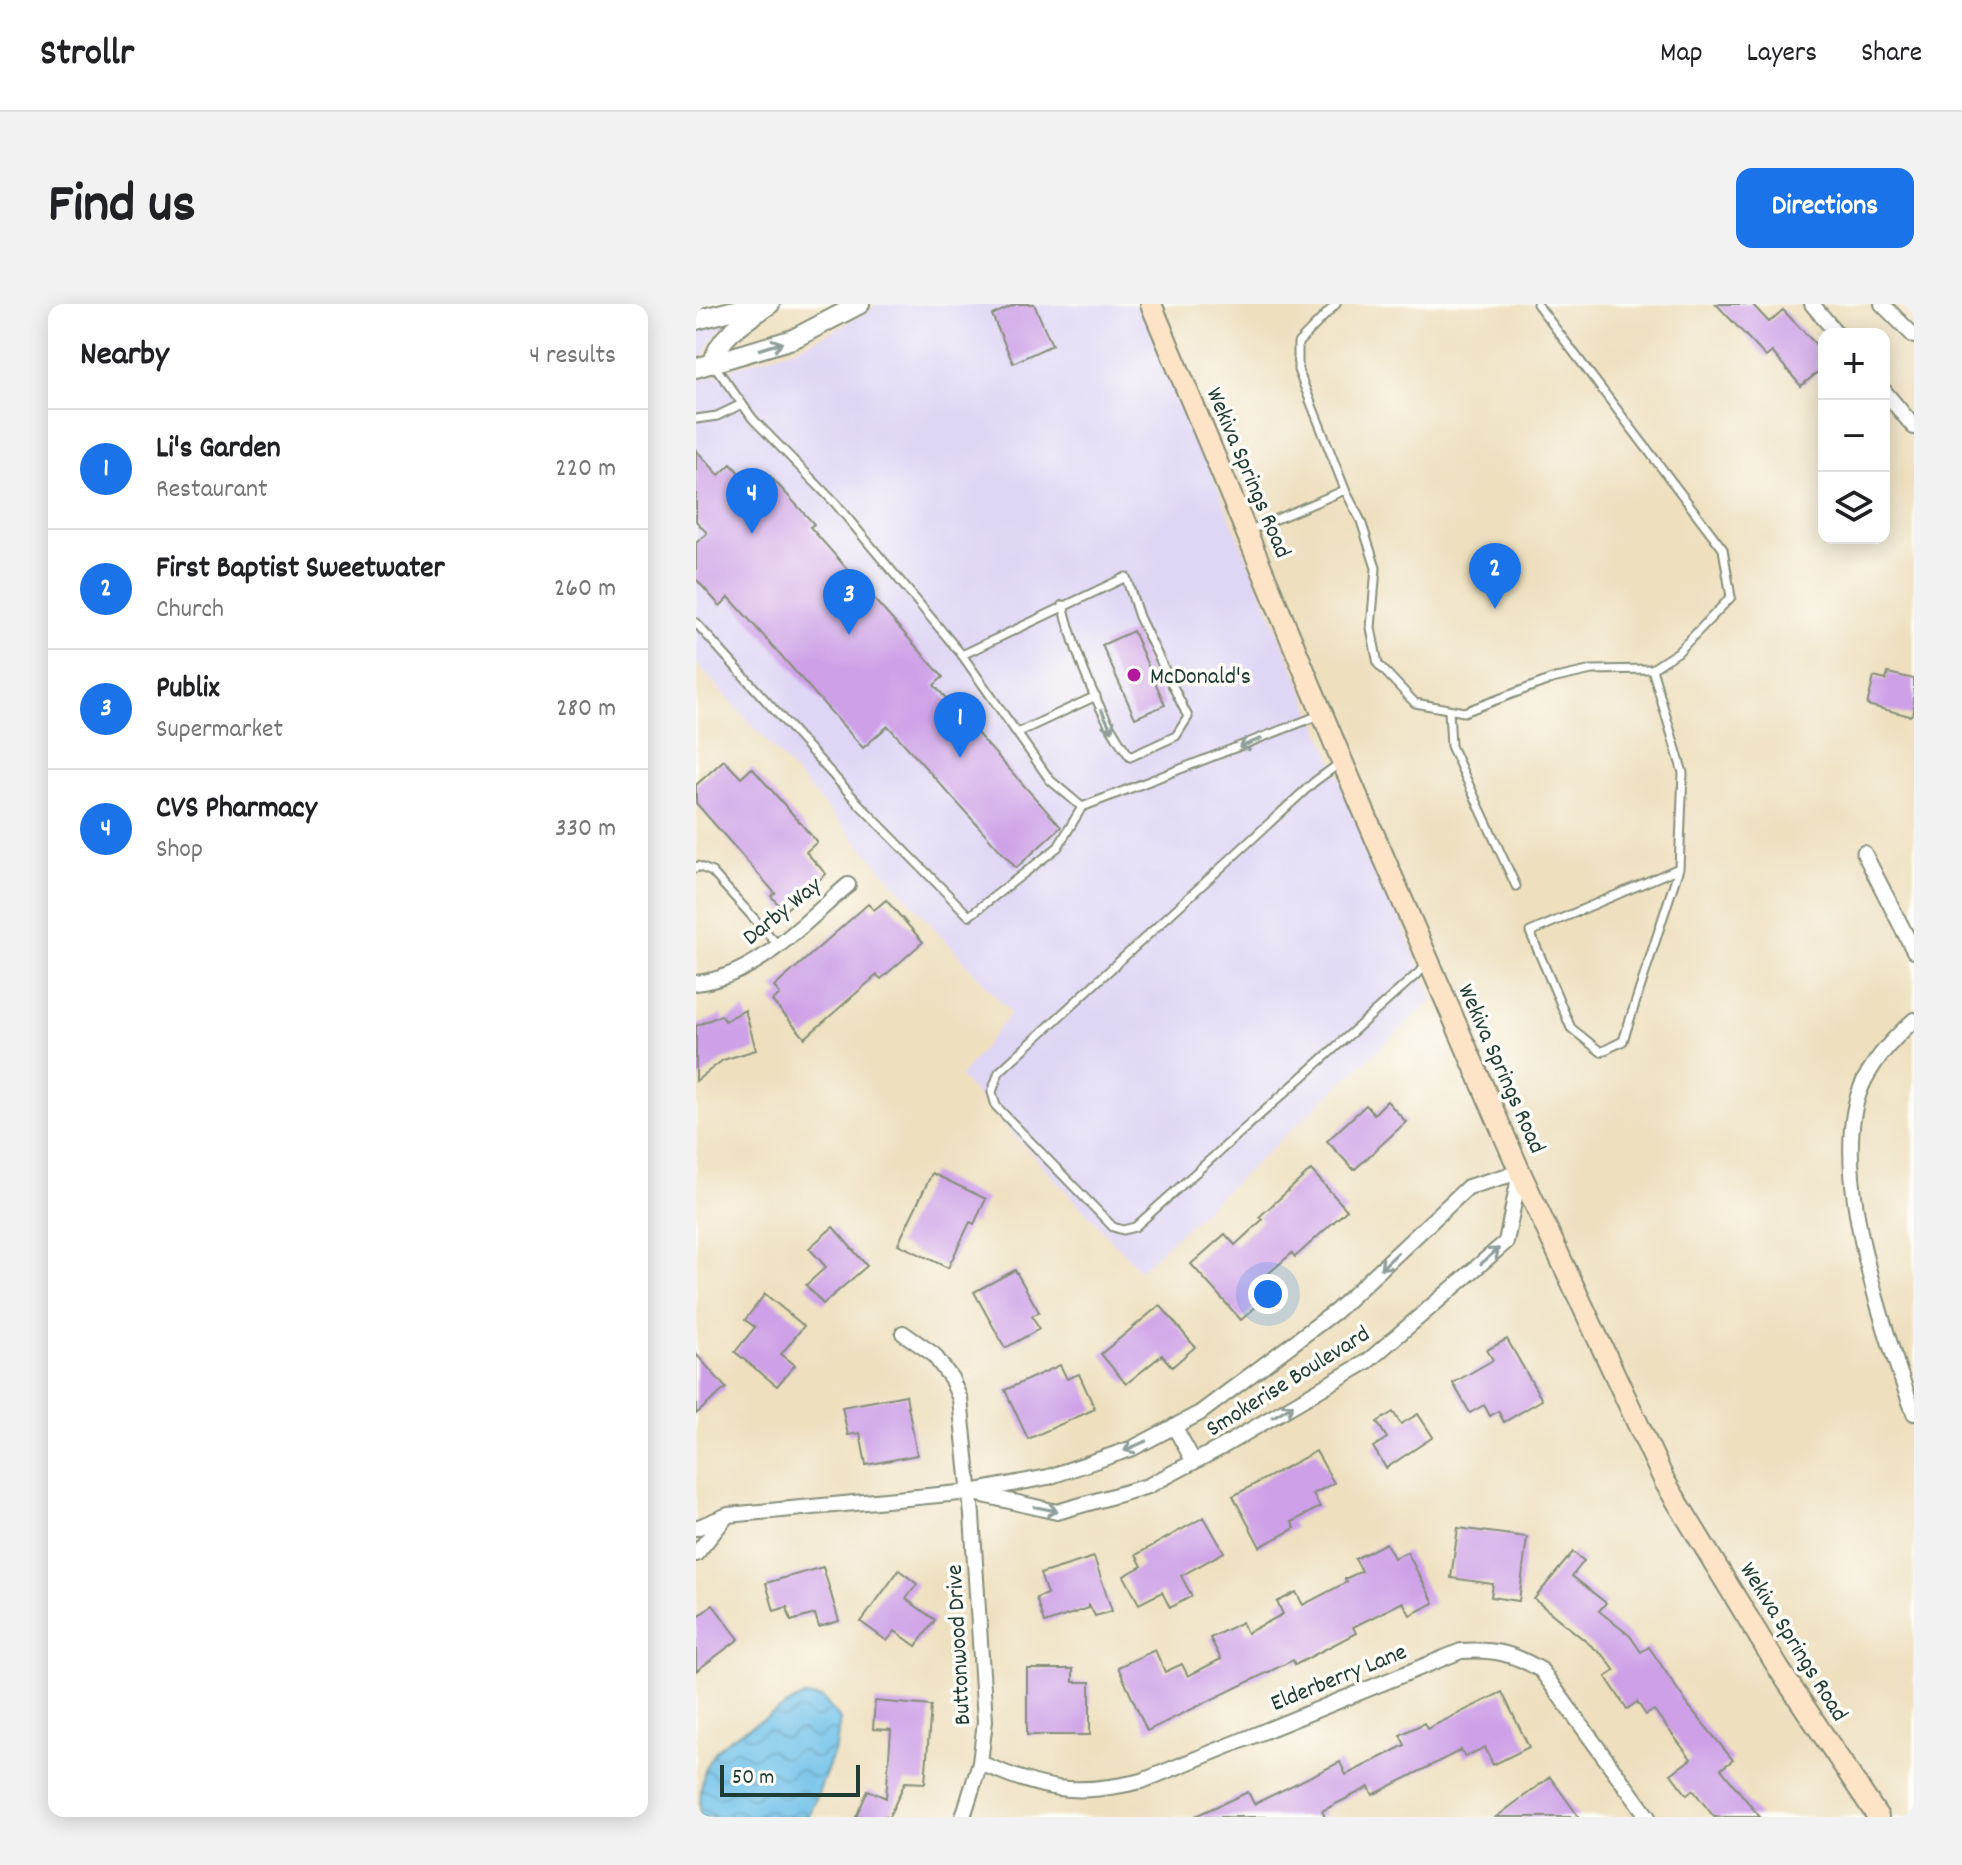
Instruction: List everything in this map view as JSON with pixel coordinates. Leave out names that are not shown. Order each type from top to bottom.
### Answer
[{"type":"main road","name":"Wekiva Springs Road","points":[[1151,304],[1322,714],[1520,1172],[1665,1482],[1779,1669],[1878,1817]]},
{"type":"street","points":[[696,320],[758,304]]},
{"type":"street","points":[[705,366],[730,334],[770,304]]},
{"type":"street","points":[[705,366],[793,339],[860,304]]},
{"type":"street","points":[[1812,304],[1832,328]]},
{"type":"street","points":[[1882,304],[1914,336]]},
{"type":"street","points":[[1890,398],[1914,427]]},
{"type":"street","points":[[1864,853],[1914,951]]},
{"type":"street","name":"Darby Way","points":[[696,983],[743,969],[778,945],[848,885]]},
{"type":"street","points":[[1914,1020],[1884,1048],[1863,1083],[1852,1124],[1851,1158],[1857,1216],[1894,1359],[1914,1413]]},
{"type":"street","name":"Smokerise Boulevard","points":[[696,1528],[728,1515],[970,1492],[1048,1477],[1133,1448],[1200,1413],[1336,1311],[1468,1187],[1520,1172],[1506,1242],[1368,1361],[1148,1486],[1057,1512],[970,1492]]},
{"type":"street","name":"Buttonwood Drive","points":[[903,1333],[933,1354],[951,1378],[960,1399],[972,1515],[985,1721],[980,1763],[963,1817]]},
{"type":"street","points":[[1174,1426],[1194,1462]]},
{"type":"street","points":[[696,1554],[728,1515]]},
{"type":"street","name":"Elderberry Lane","points":[[980,1763],[1034,1785],[1064,1791],[1101,1790],[1142,1781],[1451,1655],[1493,1649],[1516,1655],[1541,1670],[1648,1817]]},
{"type":"lane","points":[[1336,304],[1298,343],[1298,370],[1345,490],[1361,521],[1376,568],[1371,628],[1378,664],[1415,703],[1464,712],[1552,679],[1592,670],[1652,669],[1678,652],[1731,597],[1723,549],[1537,304]]},
{"type":"lane","points":[[705,366],[835,503],[962,655],[1050,780],[1082,807]]},
{"type":"lane","points":[[696,419],[717,416],[742,404]]},
{"type":"lane","points":[[1246,532],[1345,490]]},
{"type":"lane","points":[[962,655],[1063,605],[1126,577],[1139,617],[1188,717],[1176,736],[1130,757],[1110,730],[1075,650],[1063,605]]},
{"type":"lane","points":[[696,623],[859,804],[969,916],[1058,847],[1082,807],[1322,714]]},
{"type":"lane","points":[[1652,669],[1683,773],[1679,868],[1623,1041],[1601,1052],[1571,1028],[1530,932],[1679,868]]},
{"type":"lane","points":[[1017,733],[1096,696]]},
{"type":"lane","points":[[1449,710],[1451,746],[1516,886]]},
{"type":"lane","points":[[1342,761],[1314,782],[999,1072],[992,1092],[996,1106],[1113,1227],[1123,1230],[1135,1227],[1429,963]]},
{"type":"lane","points":[[696,868],[698,866],[712,872],[778,945]]},
{"type":"shaded area","points":[[877,304],[1140,304],[1433,999],[1140,1270],[960,1077],[1011,1013],[696,663],[696,379],[721,374],[722,371],[796,348],[838,329]]},
{"type":"shaded area","points":[[729,322],[712,339],[705,356],[696,358],[696,331]]},
{"type":"water","points":[[804,1696],[822,1698],[840,1719],[836,1747],[809,1817],[700,1817],[702,1780],[712,1756],[730,1739]]},
{"type":"building","points":[[1016,304],[1034,304],[1052,345],[1013,363],[992,315]]},
{"type":"building","points":[[1716,304],[1752,304],[1769,322],[1783,310],[1818,347],[1818,372],[1801,386],[1772,352],[1766,357]]},
{"type":"building","points":[[696,450],[719,475],[731,464],[755,490],[770,476],[814,524],[810,527],[943,677],[934,685],[1061,827],[1016,868],[888,726],[863,748],[729,597],[720,606],[696,579],[696,543],[707,533],[696,521]]},
{"type":"building","name":"McDonald's","points":[[1133,631],[1165,705],[1135,718],[1102,645]]},
{"type":"building","points":[[1888,673],[1914,679],[1914,712],[1910,716],[1867,705],[1874,677],[1886,680]]},
{"type":"building","points":[[724,760],[741,778],[752,768],[817,842],[806,852],[826,874],[784,911],[771,896],[775,893],[696,803],[696,785]]},
{"type":"building","points":[[886,900],[923,942],[881,979],[877,975],[805,1038],[772,1001],[780,994],[774,987],[868,904],[874,910]]},
{"type":"building","points":[[745,1010],[756,1050],[723,1060],[696,1081],[696,1026],[721,1015],[725,1021]]},
{"type":"building","points":[[1387,1101],[1406,1122],[1354,1170],[1327,1141],[1366,1105],[1374,1114]]},
{"type":"building","points":[[1311,1170],[1347,1210],[1295,1257],[1292,1253],[1253,1287],[1264,1299],[1241,1320],[1191,1264],[1225,1234],[1235,1245],[1262,1220],[1259,1217]]},
{"type":"building","points":[[932,1173],[986,1199],[974,1224],[970,1222],[948,1268],[898,1244]]},
{"type":"building","points":[[833,1227],[867,1266],[823,1304],[806,1285],[826,1267],[809,1248]]},
{"type":"building","points":[[1015,1270],[1039,1312],[1032,1316],[1039,1329],[1005,1348],[974,1292]]},
{"type":"building","points":[[765,1294],[804,1326],[781,1354],[795,1365],[777,1386],[735,1352],[755,1327],[745,1320]]},
{"type":"building","points":[[1160,1305],[1195,1347],[1172,1367],[1162,1355],[1126,1384],[1101,1354]]},
{"type":"building","points":[[1507,1339],[1542,1400],[1504,1422],[1498,1411],[1490,1416],[1484,1405],[1470,1413],[1453,1383],[1493,1360],[1487,1350]]},
{"type":"building","points":[[696,1354],[726,1388],[696,1414]]},
{"type":"building","points":[[1060,1365],[1067,1379],[1079,1374],[1095,1409],[1028,1439],[1005,1390]]},
{"type":"building","points":[[906,1395],[917,1455],[866,1465],[860,1433],[848,1435],[842,1407]]},
{"type":"building","points":[[1393,1412],[1401,1424],[1418,1414],[1433,1437],[1386,1468],[1373,1447],[1387,1438],[1377,1422]]},
{"type":"building","points":[[1316,1451],[1334,1483],[1313,1494],[1320,1507],[1292,1522],[1295,1528],[1260,1547],[1233,1496]]},
{"type":"building","points":[[1204,1517],[1224,1552],[1181,1576],[1192,1596],[1170,1608],[1162,1592],[1139,1604],[1124,1576],[1142,1566],[1136,1555]]},
{"type":"building","points":[[1458,1528],[1527,1537],[1519,1601],[1491,1597],[1493,1584],[1451,1578]]},
{"type":"building","points":[[1386,1543],[1394,1558],[1407,1552],[1434,1603],[1410,1615],[1403,1602],[1353,1627],[1356,1633],[1295,1665],[1293,1660],[1147,1731],[1118,1667],[1155,1650],[1165,1672],[1182,1664],[1188,1676],[1221,1659],[1210,1638],[1242,1622],[1247,1633],[1283,1614],[1277,1602],[1296,1592],[1303,1605],[1347,1582],[1345,1579],[1362,1571],[1355,1559]]},
{"type":"building","points":[[1573,1552],[1584,1561],[1572,1576],[1606,1603],[1599,1611],[1630,1636],[1641,1652],[1649,1647],[1688,1705],[1733,1760],[1721,1769],[1760,1817],[1714,1817],[1693,1790],[1687,1795],[1671,1774],[1691,1759],[1654,1710],[1646,1715],[1637,1702],[1627,1709],[1606,1677],[1615,1671],[1605,1657],[1534,1599]]},
{"type":"building","points":[[1094,1557],[1112,1611],[1095,1616],[1089,1604],[1089,1608],[1044,1623],[1036,1598],[1047,1594],[1040,1574]]},
{"type":"building","points":[[823,1567],[839,1621],[819,1627],[815,1614],[791,1621],[787,1607],[774,1611],[766,1583]]},
{"type":"building","points":[[899,1570],[917,1584],[906,1599],[935,1620],[916,1646],[895,1631],[887,1641],[861,1622]]},
{"type":"building","points":[[713,1605],[739,1639],[696,1671],[696,1618]]},
{"type":"building","points":[[1027,1669],[1073,1669],[1073,1682],[1090,1682],[1090,1735],[1027,1735]]},
{"type":"building","points":[[1502,1692],[1529,1747],[1493,1765],[1485,1747],[1465,1757],[1461,1750],[1373,1795],[1369,1787],[1322,1811],[1325,1817],[1193,1817],[1248,1792],[1254,1804],[1340,1762],[1346,1775],[1405,1745],[1400,1735],[1424,1723],[1427,1729]]},
{"type":"building","points":[[875,1701],[931,1706],[925,1783],[905,1782],[889,1817],[856,1817],[868,1790],[886,1798],[891,1730],[873,1729]]},
{"type":"building","points":[[1550,1777],[1579,1817],[1496,1817]]},
{"type":"place","name":"CVS Pharmacy","points":[[752,534]]},
{"type":"place","name":"First Baptist Sweetwater","points":[[1495,609]]},
{"type":"place","name":"Publix","points":[[849,635]]},
{"type":"place","name":"McDonald's","points":[[1134,675]]},
{"type":"place","name":"Li's Garden","points":[[960,758]]}]
